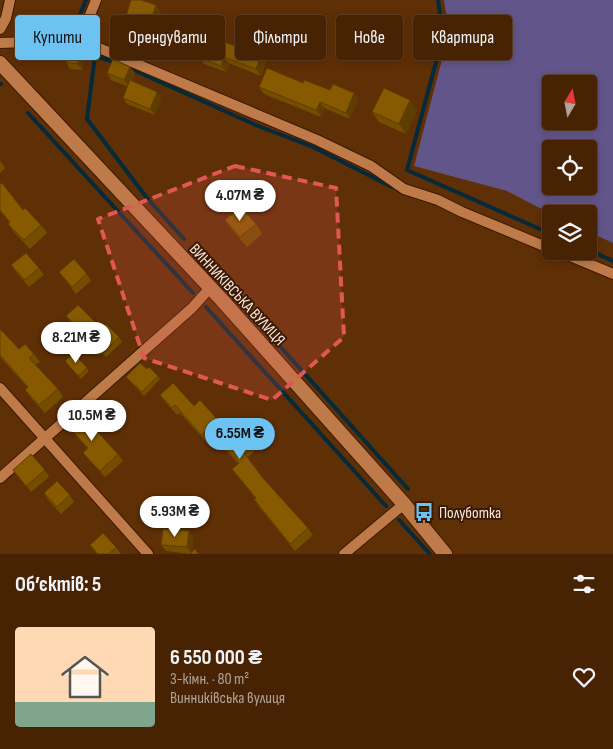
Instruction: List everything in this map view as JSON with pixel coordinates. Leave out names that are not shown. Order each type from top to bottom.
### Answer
[{"type":"main road","name":"ВИННИКІВСЬКА ВУЛИЦЯ","points":[[0,63],[210,288],[404,504],[445,554]]},
{"type":"street","points":[[0,29],[6,18],[10,0]]},
{"type":"street","points":[[90,15],[96,0]]},
{"type":"street","points":[[0,42],[15,42]]},
{"type":"street","points":[[100,48],[317,140],[371,166],[404,189],[438,200],[542,245]]},
{"type":"street","points":[[580,260],[613,274]]},
{"type":"street","points":[[0,478],[44,437],[192,308],[210,288]]},
{"type":"street","points":[[0,388],[148,554]]},
{"type":"street","points":[[344,554],[404,504]]},
{"type":"highlighted area","points":[[235,166],[336,188],[344,337],[272,400],[144,358],[98,219]]},
{"type":"shaded area","points":[[444,0],[613,0],[613,243],[597,236],[597,205],[542,205],[542,209],[507,191],[414,166],[442,60],[512,60],[512,15],[446,15]]},
{"type":"building","points":[[131,0],[141,0],[156,5],[153,15],[126,15]]},
{"type":"building","points":[[225,42],[235,46],[235,60],[259,60],[256,69],[225,57]]},
{"type":"building","points":[[66,60],[78,60],[77,64],[66,62]]},
{"type":"building","points":[[113,60],[130,67],[124,80],[107,73]]},
{"type":"building","points":[[204,60],[223,60],[221,66]]},
{"type":"building","points":[[267,68],[303,83],[304,80],[330,90],[333,84],[354,93],[346,113],[320,102],[316,110],[259,87]]},
{"type":"building","points":[[130,80],[157,92],[150,109],[123,98]]},
{"type":"building","points":[[384,88],[410,100],[399,124],[372,112]]},
{"type":"building","points":[[2,183],[23,210],[25,208],[41,225],[24,240],[8,224],[10,222],[0,210],[0,184]]},
{"type":"building","points":[[241,207],[256,224],[240,237],[225,220]]},
{"type":"building","points":[[26,253],[39,268],[25,280],[11,265]]},
{"type":"building","points":[[74,259],[87,274],[72,287],[59,272]]},
{"type":"building","points":[[78,305],[101,328],[106,324],[119,337],[103,353],[66,316]]},
{"type":"building","points":[[0,329],[19,349],[25,344],[34,354],[29,358],[58,389],[39,405],[25,390],[28,387],[0,355]]},
{"type":"building","points":[[74,353],[87,368],[78,376],[65,361]]},
{"type":"building","points":[[140,363],[147,369],[149,367],[158,376],[142,392],[126,377]]},
{"type":"building","points":[[173,383],[194,406],[200,400],[224,427],[233,418],[237,422],[242,417],[258,436],[242,450],[262,477],[308,528],[290,544],[232,469],[239,463],[209,429],[201,435],[175,405],[172,408],[160,395]]},
{"type":"building","points":[[80,411],[118,454],[100,471],[83,453],[88,448],[66,424]]},
{"type":"building","points":[[31,454],[45,470],[26,486],[13,470]]},
{"type":"building","points":[[57,481],[70,495],[57,507],[44,493]]},
{"type":"building","points":[[163,529],[189,531],[187,547],[161,545]]},
{"type":"building","points":[[103,533],[116,547],[109,554],[98,554],[90,545]]},
{"type":"building","points":[[195,549],[199,554],[190,554]]},
{"type":"waterway","points":[[80,15],[86,0]]},
{"type":"waterway","points":[[438,0],[443,36],[407,170],[542,230]]},
{"type":"waterway","points":[[115,62],[95,56],[87,119],[147,198],[184,239]]},
{"type":"waterway","points":[[129,68],[258,126],[313,147],[392,187]]},
{"type":"waterway","points":[[28,113],[193,293]]},
{"type":"waterway","points":[[597,254],[613,261]]},
{"type":"waterway","points":[[201,258],[408,489]]},
{"type":"waterway","points":[[206,307],[386,506]]},
{"type":"waterway","points":[[399,520],[430,554]]},
{"type":"place","name":"Полуботка","points":[[424,512]]}]
